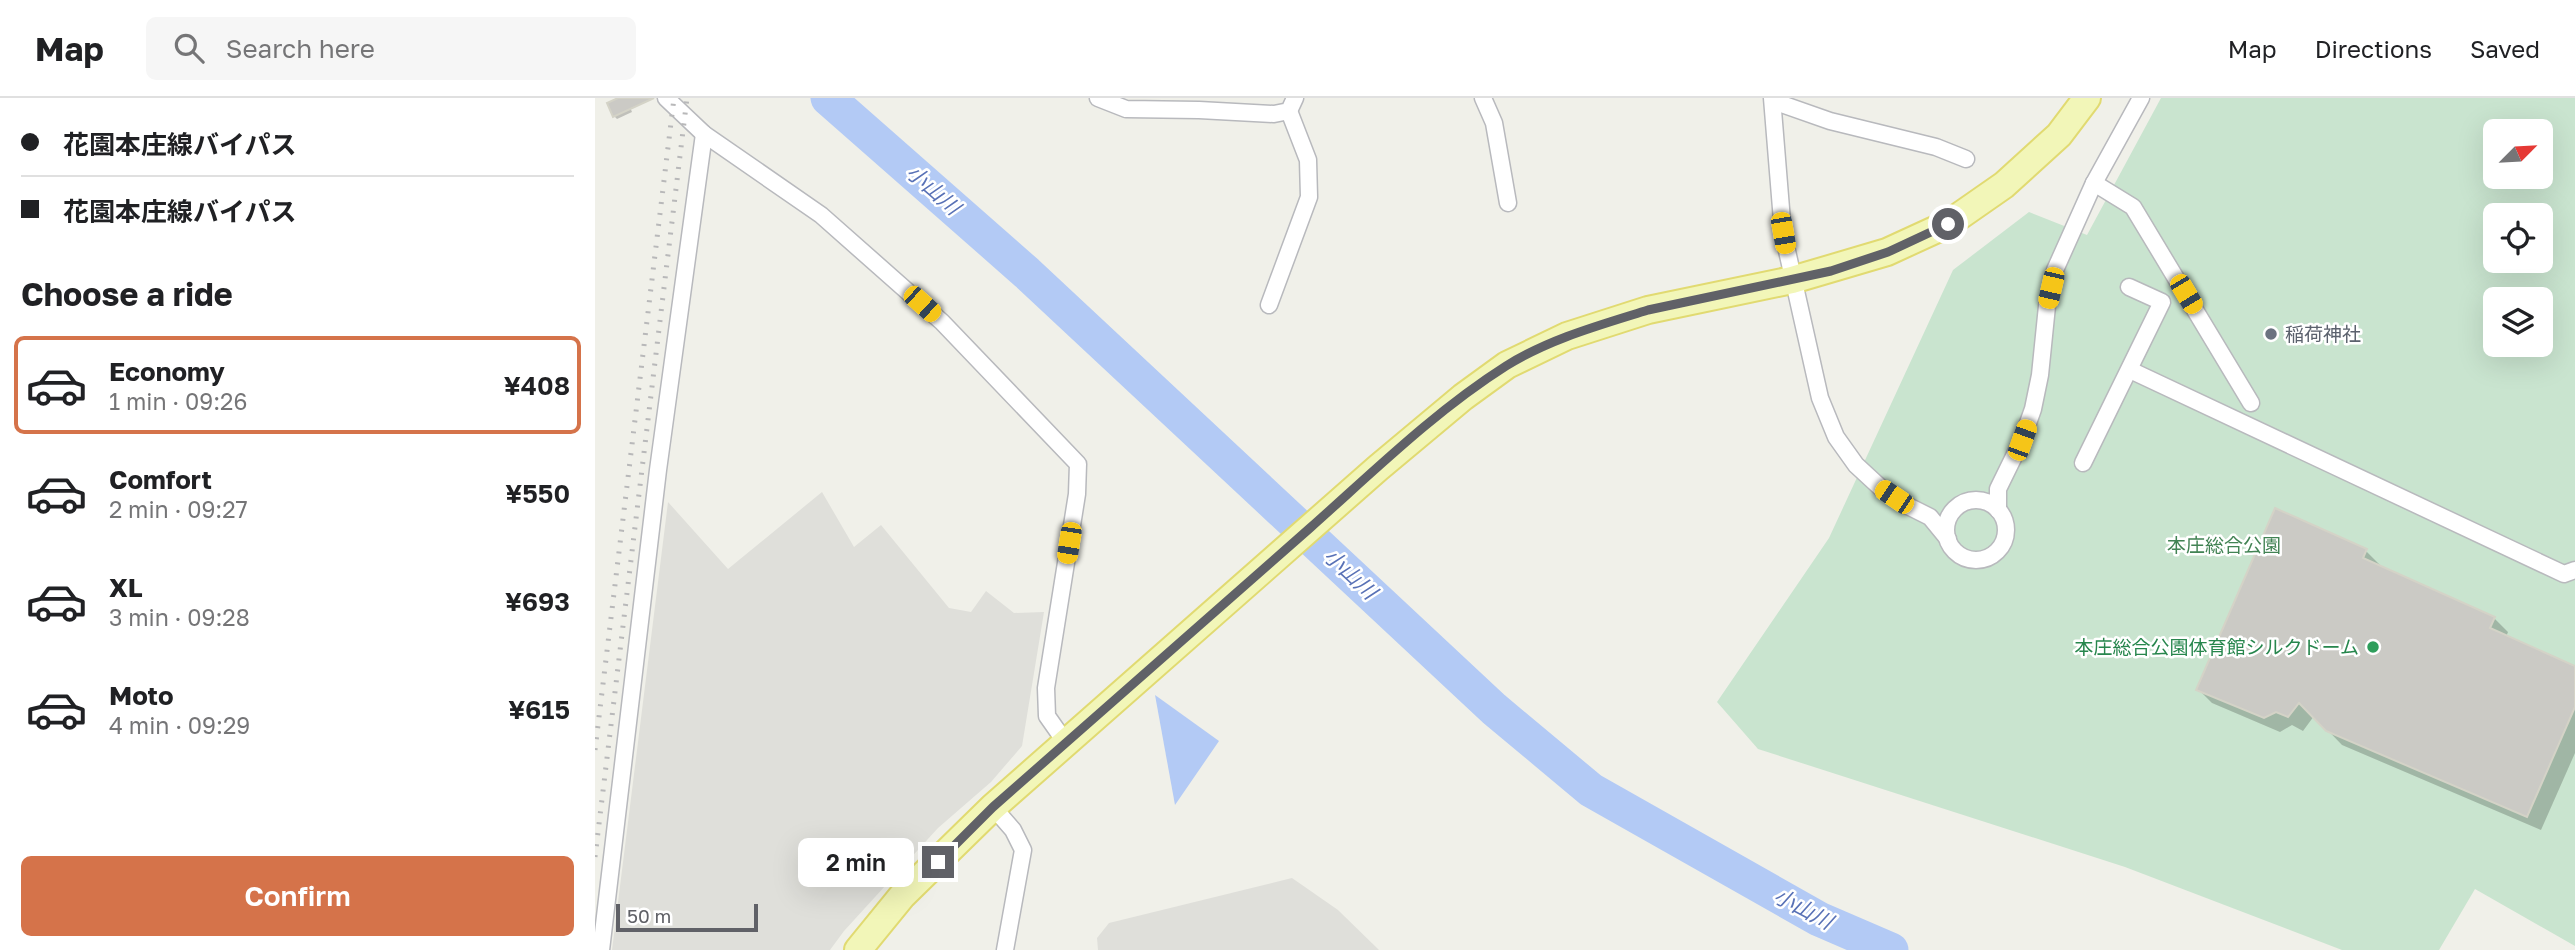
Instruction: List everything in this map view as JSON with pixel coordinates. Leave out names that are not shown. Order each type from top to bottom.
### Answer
[{"type":"main road","points":[[858,950],[902,896],[993,807],[1373,472],[1462,397],[1496,373],[1567,336],[1648,310],[1792,280],[1888,252],[1948,224],[2004,185],[2059,135],[2087,98]]},
{"type":"street","points":[[666,98],[704,134],[832,224],[942,322],[1078,464],[1077,494],[1046,688],[1047,716],[1066,743]]},
{"type":"street","points":[[1098,98],[1126,109],[1274,114],[1292,104],[1308,160],[1309,197],[1269,305]]},
{"type":"street","points":[[1483,98],[1494,123],[1508,203]]},
{"type":"street","points":[[1966,159],[1936,147],[1830,121],[1773,99],[1783,233],[1820,398],[1836,437],[1856,465],[1882,489],[1930,517],[1960,555],[1979,560],[1989,558],[2003,545],[2006,536],[2006,527],[1998,510],[1998,489],[2022,440],[2033,409],[2041,375],[2047,306],[2056,270],[2094,183],[2141,98]]},
{"type":"street","points":[[601,950],[658,470],[704,134]]},
{"type":"street","points":[[2094,183],[2133,207],[2251,403]]},
{"type":"street","points":[[2083,464],[2162,302],[2129,286]]},
{"type":"street","points":[[2130,370],[2564,573],[2575,570]]},
{"type":"street","points":[[1930,517],[1954,510],[1962,504],[1982,501],[1998,489]]},
{"type":"street","points":[[1982,501],[1998,510]]},
{"type":"street","points":[[1948,539],[1949,519],[1954,510]]},
{"type":"street","points":[[993,807],[1013,830],[1023,850],[1005,950]]},
{"type":"shaded area","points":[[822,492],[854,547],[881,525],[949,608],[971,612],[986,591],[1014,613],[1044,612],[1022,746],[991,782],[938,828],[844,931],[830,950],[612,950],[668,502],[728,569]]},
{"type":"shaded area","points":[[1292,878],[1338,910],[1379,950],[1098,950],[1097,938],[1109,923]]},
{"type":"green space","name":"本庄総合公園","points":[[2161,98],[2575,98],[2575,946],[2475,889],[2439,950],[2342,950],[2125,867],[1758,749],[1717,702],[1829,538],[1953,270],[2029,212],[2087,235]]},
{"type":"water","points":[[1155,695],[1219,741],[1175,805]]},
{"type":"building","points":[[618,98],[654,98],[613,117],[607,103]]},
{"type":"building","name":"本庄総合公園体育館シルクドーム","points":[[2275,508],[2367,549],[2363,558],[2495,617],[2490,628],[2575,666],[2575,707],[2527,817],[2326,731],[2299,703],[2288,717],[2276,712],[2264,718],[2196,690]]},
{"type":"waterway","name":"小山川","points":[[828,98],[1027,273],[1494,709],[1591,790],[1819,919],[1891,950]]},
{"type":"railway","points":[[595,750],[674,98]]},
{"type":"railway","points":[[595,857],[687,98]]},
{"type":"place","name":"稲荷神社","points":[[2271,334]]},
{"type":"place","name":"本庄総合公園体育館シルクドーム","points":[[2373,647]]},
{"type":"route","points":[[938,862],[993,807],[1378,468],[1462,397],[1507,365],[1567,336],[1627,316],[1831,271],[1888,252],[1948,224]]}]
